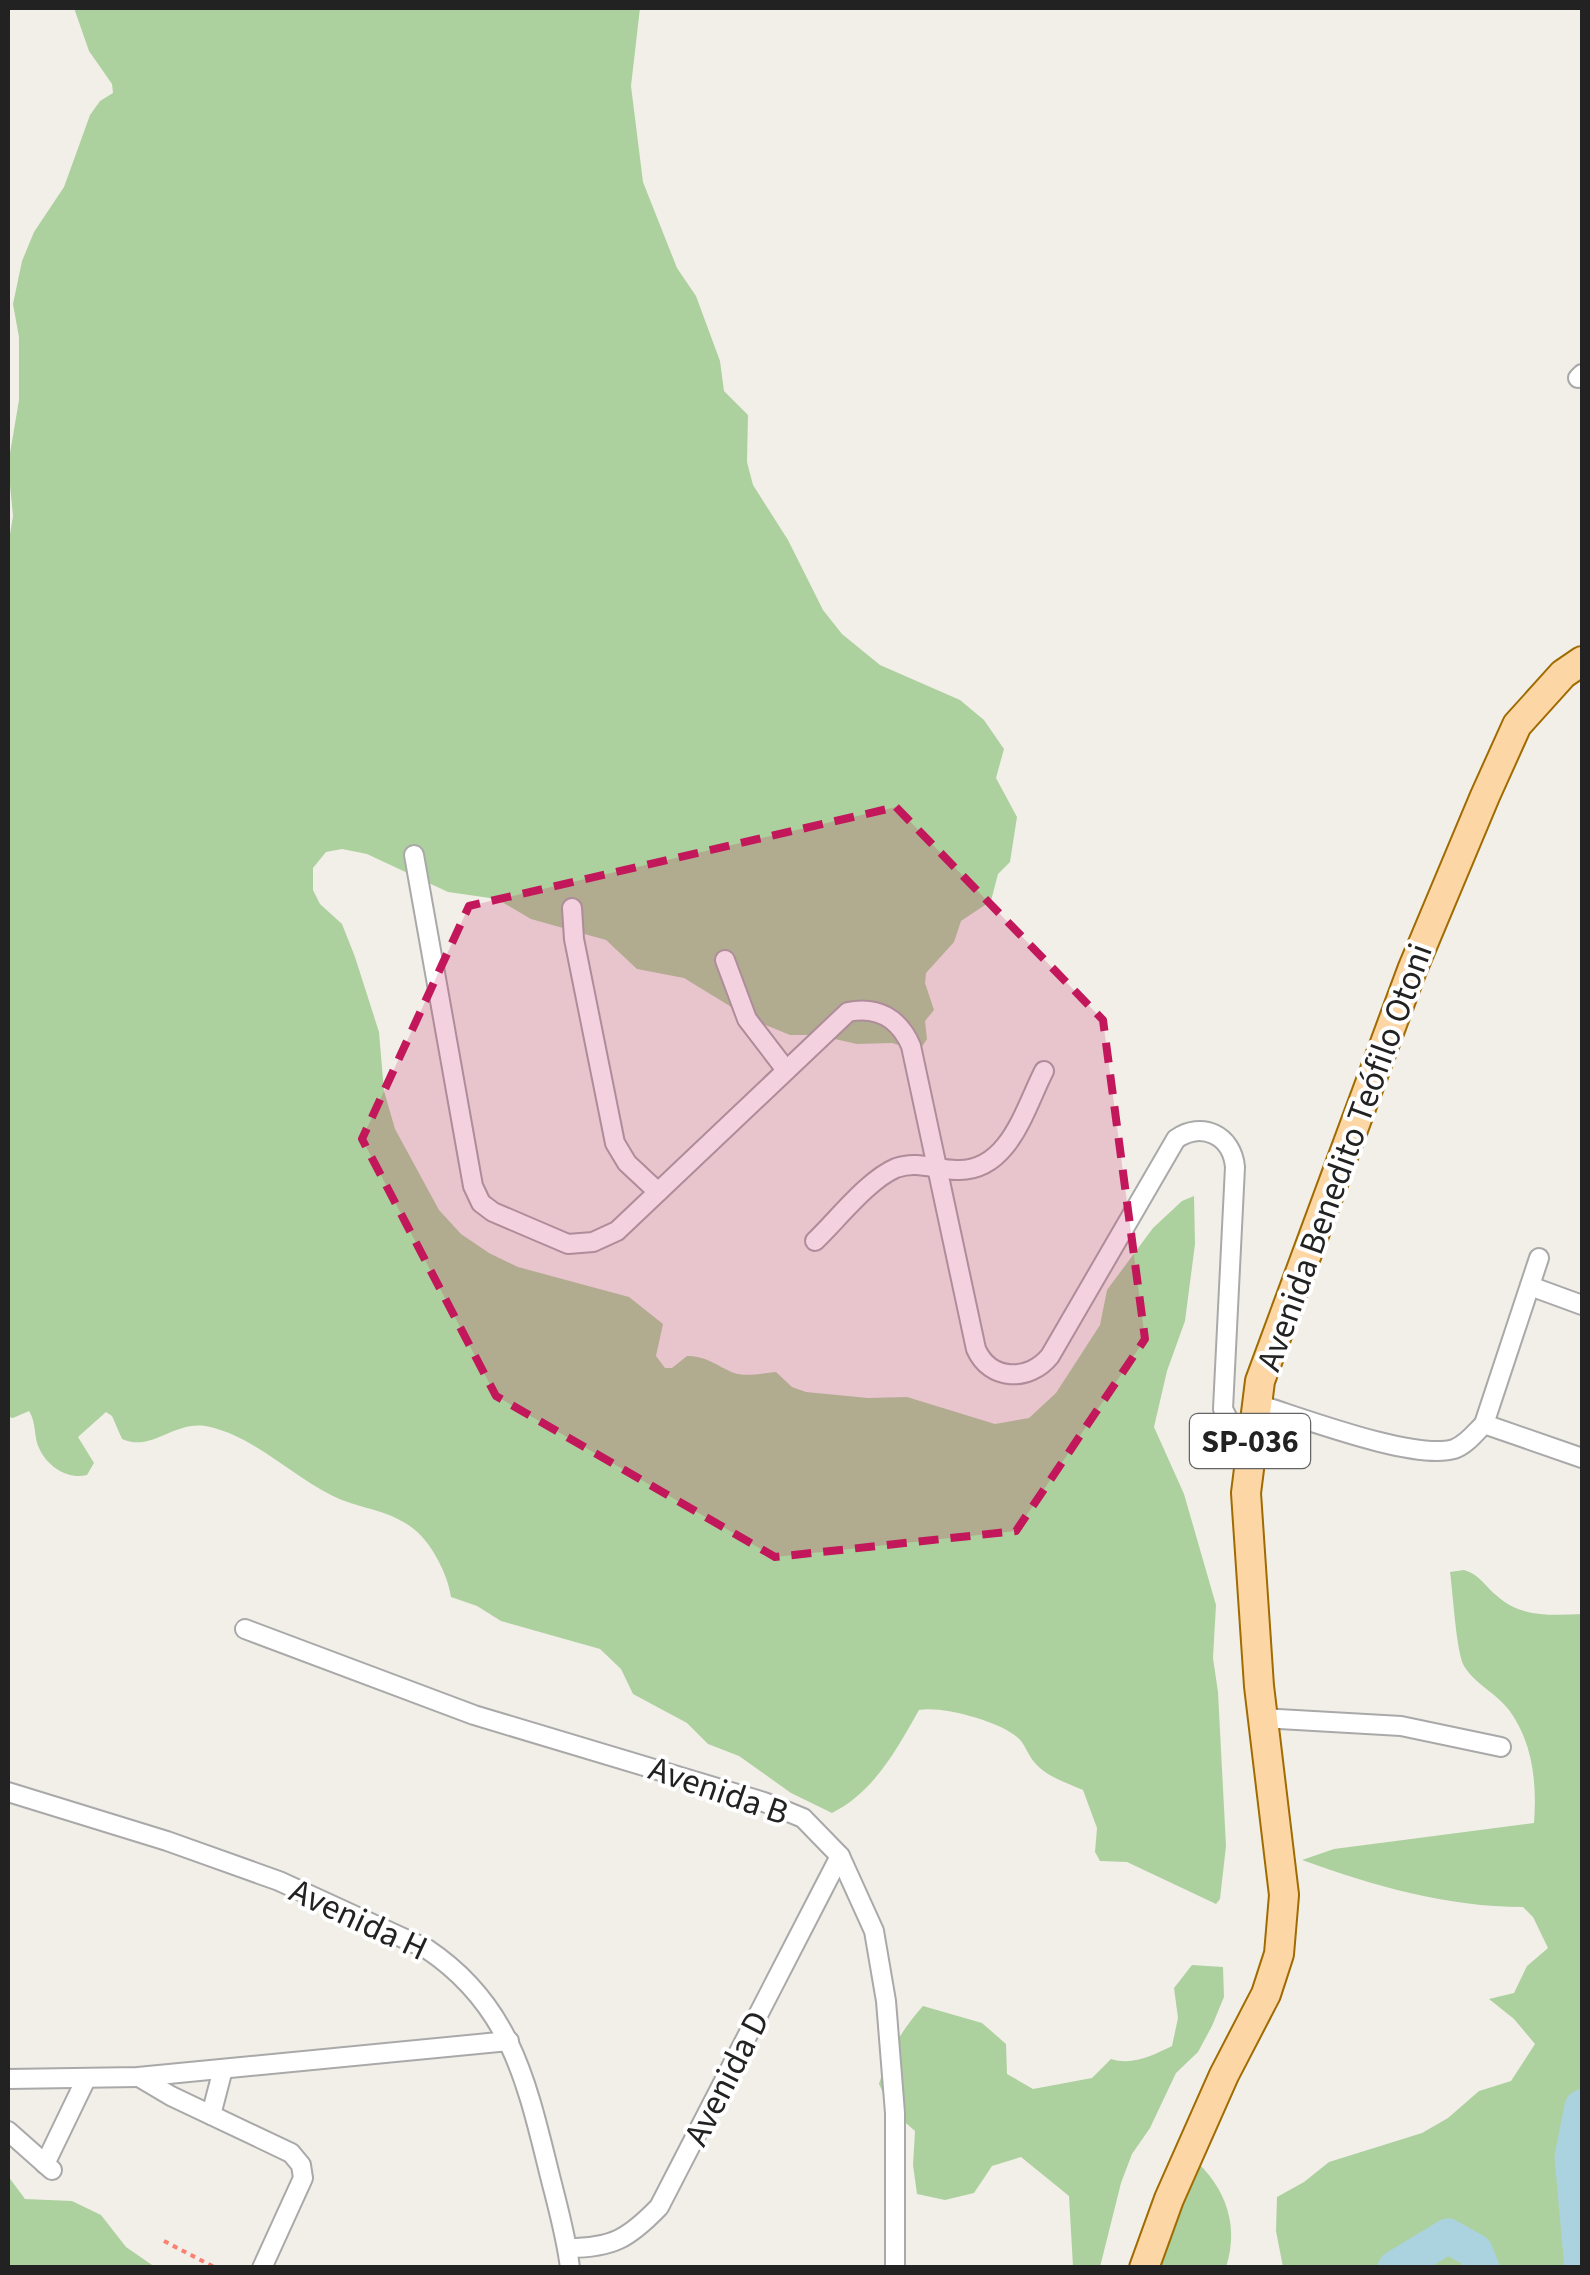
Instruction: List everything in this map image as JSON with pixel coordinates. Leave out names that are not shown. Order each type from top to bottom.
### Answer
[{"type":"main road","name":"Avenida Benedito Teófilo Otoni","points":[[1144,2268],[1169,2200],[1224,2074],[1266,1994],[1279,1954],[1284,1896],[1263,1718],[1247,1512],[1250,1439],[1260,1380],[1412,970],[1485,796],[1517,725],[1562,674],[1582,661]]},
{"type":"street","points":[[414,855],[473,1186],[480,1203],[568,1244],[581,1244],[617,1230],[848,1012],[871,1010],[900,1026],[911,1046],[976,1349],[988,1366],[1011,1376],[1037,1369],[1050,1356],[1176,1139],[1198,1130],[1221,1138],[1232,1151],[1235,1168],[1222,1409],[1238,1437],[1250,1439]]},
{"type":"street","points":[[572,908],[574,939],[616,1143],[627,1163],[658,1192]]},
{"type":"street","points":[[726,960],[747,1019],[786,1070]]},
{"type":"street","points":[[816,1241],[891,1170],[910,1164],[953,1170],[972,1168],[998,1155],[1044,1071]]},
{"type":"street","points":[[1256,1404],[1378,1441],[1436,1452],[1463,1445],[1484,1424],[1539,1258]]},
{"type":"street","points":[[1530,1286],[1582,1305]]},
{"type":"street","points":[[1484,1424],[1582,1458]]},
{"type":"street","name":"Avenida B","points":[[245,1629],[474,1715],[764,1802],[803,1818],[840,1856],[874,1930],[886,2001],[894,2113],[895,2268]]},
{"type":"street","points":[[1263,1718],[1401,1726],[1500,1748]]},
{"type":"street","name":"Avenida H","points":[[8,1792],[279,1881],[428,1949],[469,1982],[509,2041],[526,2079],[569,2258]]},
{"type":"street","name":"Avenida D","points":[[569,2258],[633,2233],[660,2207],[840,1856]]},
{"type":"street","points":[[8,2079],[138,2077],[509,2041]]},
{"type":"street","points":[[211,2115],[223,2068]]},
{"type":"street","points":[[138,2077],[291,2153],[301,2165],[301,2185],[262,2268]]},
{"type":"street","points":[[8,2131],[49,2167],[86,2078]]},
{"type":"path","points":[[164,2241],[216,2268]]},
{"type":"highlighted area","points":[[896,807],[1103,1020],[1145,1339],[1016,1531],[775,1557],[496,1396],[362,1139],[469,906]]},
{"type":"green space","points":[[74,8],[640,8],[631,86],[643,182],[677,268],[696,296],[720,361],[724,391],[748,415],[747,462],[753,485],[788,540],[823,610],[842,634],[880,665],[960,700],[984,720],[1004,749],[996,778],[1017,817],[1010,862],[998,874],[991,901],[961,921],[954,942],[926,973],[925,983],[934,1010],[925,1021],[927,1039],[919,1051],[892,1043],[857,1044],[817,1035],[790,1035],[751,1019],[684,978],[637,969],[606,940],[531,919],[497,899],[448,892],[367,854],[342,849],[326,852],[313,868],[313,890],[320,904],[342,924],[355,957],[379,1032],[384,1091],[395,1129],[439,1210],[461,1234],[518,1267],[629,1297],[663,1324],[656,1356],[665,1368],[694,1356],[738,1374],[776,1372],[792,1387],[806,1392],[907,1397],[995,1424],[1029,1418],[1056,1393],[1100,1325],[1107,1290],[1153,1228],[1182,1201],[1194,1196],[1195,1244],[1185,1321],[1167,1371],[1154,1427],[1184,1494],[1216,1605],[1213,1658],[1226,1846],[1220,1899],[1216,1904],[1127,1862],[1100,1861],[1095,1852],[1097,1828],[1083,1790],[1045,1772],[1020,1740],[997,1725],[956,1713],[919,1710],[872,1781],[832,1813],[791,1793],[739,1756],[708,1744],[687,1723],[633,1694],[621,1669],[600,1649],[501,1621],[477,1606],[451,1597],[438,1560],[415,1530],[395,1517],[331,1495],[242,1439],[197,1426],[133,1442],[122,1439],[112,1416],[106,1412],[78,1437],[94,1463],[87,1475],[73,1476],[48,1462],[38,1445],[29,1411],[8,1417],[8,546],[13,516],[8,465],[19,400],[19,337],[13,304],[22,261],[34,232],[64,187],[90,115],[100,101],[113,93],[112,84],[89,51]]},
{"type":"green space","points":[[1464,1570],[1515,1608],[1537,1614],[1582,1614],[1582,2267],[1283,2267],[1276,2231],[1277,2197],[1329,2162],[1422,2133],[1448,2118],[1479,2091],[1511,2081],[1535,2044],[1514,2019],[1489,1999],[1514,1993],[1527,1966],[1548,1948],[1533,1917],[1523,1907],[1411,1893],[1302,1860],[1334,1849],[1534,1823],[1534,1779],[1517,1722],[1461,1659],[1450,1572]]},
{"type":"green space","points":[[1192,1965],[1223,1967],[1224,1997],[1198,2052],[1176,2073],[1150,2128],[1132,2154],[1100,2267],[1073,2267],[1069,2196],[1021,2157],[992,2166],[974,2193],[945,2200],[917,2194],[913,2165],[915,2131],[891,2110],[879,2084],[896,2043],[923,2006],[982,2023],[1006,2044],[1007,2074],[1033,2089],[1092,2078],[1111,2059],[1135,2060],[1172,2046],[1178,2018],[1174,1988]]},
{"type":"green space","points":[[1185,2152],[1209,2175],[1225,2203],[1231,2234],[1226,2267],[1132,2268]]},
{"type":"green space","points":[[8,2176],[25,2199],[72,2201],[101,2215],[126,2247],[155,2267],[8,2267]]},
{"type":"waterway","points":[[1582,2107],[1572,2157],[1582,2268]]},
{"type":"waterway","points":[[1395,2268],[1448,2236],[1475,2251],[1482,2268]]}]
